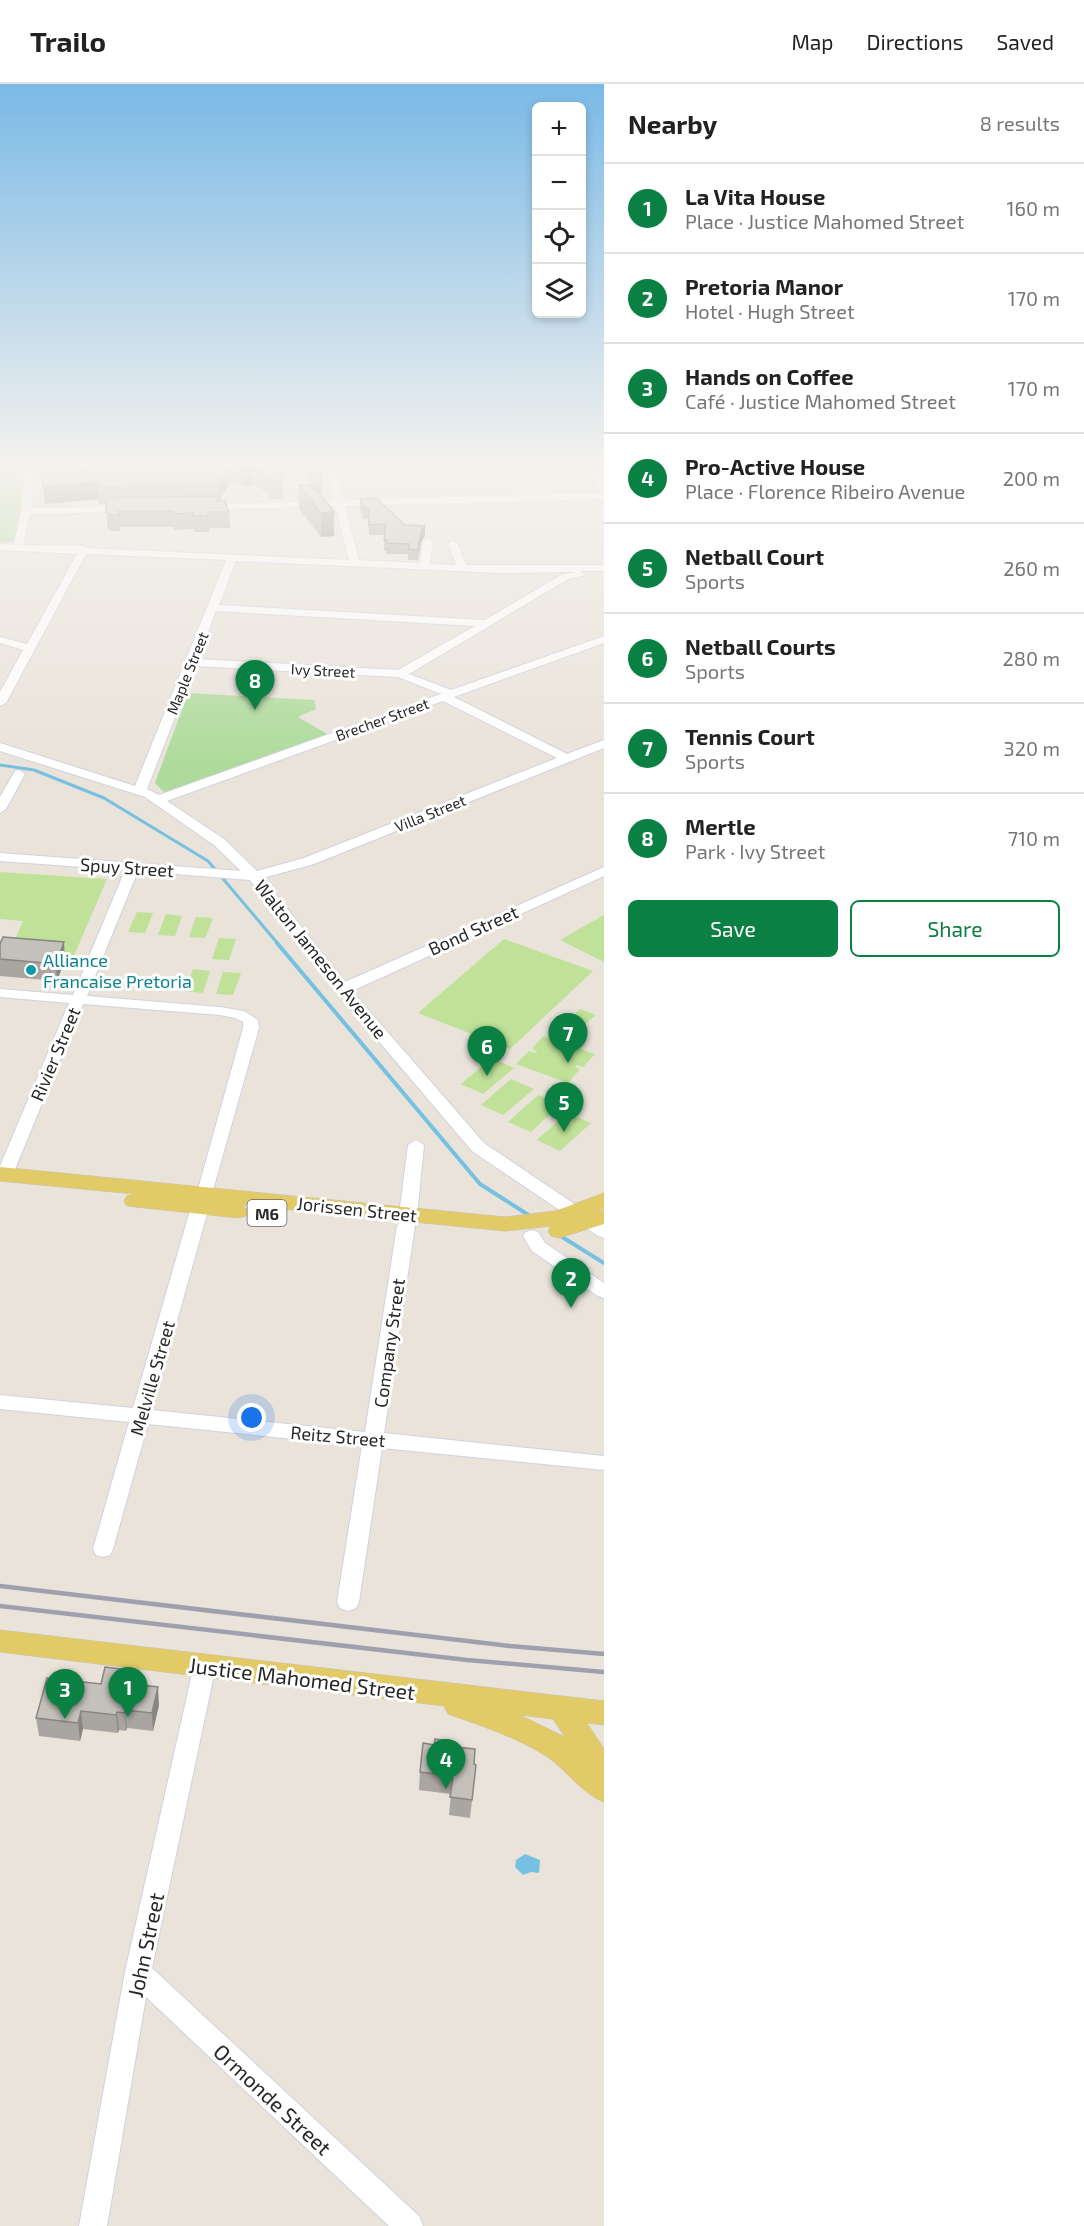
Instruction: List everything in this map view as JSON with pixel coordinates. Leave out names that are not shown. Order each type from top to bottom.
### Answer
[{"type":"main road","name":"Jorissen Street","points":[[2,1179],[528,1232],[589,1220],[604,1200]]},
{"type":"main road","name":"Justice Mahomed Street","points":[[0,1641],[421,1693],[604,1713]]},
{"type":"main road","points":[[421,1693],[504,1721],[539,1737],[571,1758],[604,1789]]},
{"type":"main road","points":[[561,1707],[604,1774]]},
{"type":"street","points":[[0,703],[77,563]]},
{"type":"street","name":"Maple Street","points":[[140,790],[231,563]]},
{"type":"street","points":[[374,563],[510,570],[604,566]]},
{"type":"street","points":[[389,563],[510,567],[604,566]]},
{"type":"street","points":[[400,674],[572,574],[604,575]]},
{"type":"street","points":[[212,608],[486,623]]},
{"type":"street","name":"Brecher Street","points":[[160,800],[604,639]]},
{"type":"street","points":[[0,640],[29,648]]},
{"type":"street","name":"Ivy Street","points":[[191,662],[400,674],[448,695],[567,759]]},
{"type":"street","name":"Villa Street","points":[[254,876],[309,861],[604,744]]},
{"type":"street","name":"Walton Jameson Avenue","points":[[0,747],[140,790],[160,800],[219,842],[254,876],[343,989],[477,1147],[589,1220]]},
{"type":"street","points":[[0,809],[18,774]]},
{"type":"street","name":"Spuy Street","points":[[0,857],[254,876]]},
{"type":"street","name":"Rivier Street","points":[[2,1179],[133,868]]},
{"type":"street","name":"Bond Street","points":[[343,989],[604,871]]},
{"type":"street","points":[[0,993],[78,1000]]},
{"type":"street","name":"Melville Street","points":[[78,1000],[220,1011],[245,1017],[251,1021],[251,1028],[103,1549]]},
{"type":"street","name":"Company Street","points":[[348,1602],[375,1439],[417,1145]]},
{"type":"street","points":[[528,1232],[538,1247],[604,1292]]},
{"type":"street","name":"Reitz Street","points":[[0,1402],[604,1463]]},
{"type":"street","name":"John Street","points":[[93,2226],[138,1972],[205,1665]]},
{"type":"street","name":"Ormonde Street","points":[[138,1972],[409,2226]]},
{"type":"green space","points":[[188,693],[314,700],[316,709],[298,717],[329,735],[165,793],[155,783]]},
{"type":"green space","points":[[0,872],[107,879],[73,958],[9,953],[23,921],[0,919]]},
{"type":"green space","points":[[137,912],[153,913],[145,933],[128,932]]},
{"type":"green space","points":[[166,914],[182,916],[175,936],[158,935]]},
{"type":"green space","points":[[604,915],[604,962],[560,940]]},
{"type":"green space","points":[[196,917],[213,918],[205,938],[189,937]]},
{"type":"green space","points":[[219,938],[236,939],[229,960],[212,959]]},
{"type":"green space","points":[[504,939],[593,971],[510,1049],[418,1013]]},
{"type":"green space","points":[[193,969],[210,971],[203,993],[185,991]]},
{"type":"green space","points":[[223,972],[241,973],[233,995],[216,994]]},
{"type":"green space","points":[[580,1009],[596,1015],[575,1033],[560,1027]]},
{"type":"green space","points":[[543,1036],[595,1054],[583,1067],[577,1065],[575,1067],[580,1069],[568,1083],[516,1064],[529,1051],[536,1053],[537,1051],[532,1049]]},
{"type":"green space","points":[[492,1058],[514,1068],[483,1094],[461,1084]]},
{"type":"green space","points":[[511,1079],[534,1089],[503,1115],[481,1105]]},
{"type":"green space","points":[[538,1095],[561,1104],[531,1132],[508,1122]]},
{"type":"green space","points":[[567,1113],[591,1123],[560,1151],[537,1140]]},
{"type":"water","points":[[525,1854],[540,1860],[539,1873],[531,1872],[523,1875],[515,1867],[516,1860]]},
{"type":"building","points":[[3,937],[64,942],[56,964],[0,959],[0,944]]},
{"type":"building","points":[[105,1667],[128,1670],[124,1683],[158,1687],[152,1713],[125,1710],[125,1713],[117,1712],[116,1715],[81,1711],[78,1723],[36,1718],[47,1678],[101,1684]]},
{"type":"building","points":[[435,1739],[455,1742],[455,1747],[475,1749],[474,1764],[476,1765],[472,1800],[450,1797],[453,1776],[420,1772],[423,1743],[434,1745]]},
{"type":"waterway","points":[[0,765],[34,770],[104,798],[208,861],[279,945]]},
{"type":"waterway","points":[[277,943],[480,1184],[530,1216]]},
{"type":"waterway","points":[[559,1235],[604,1263]]},
{"type":"railway","points":[[0,1586],[510,1646],[604,1654]]},
{"type":"railway","points":[[0,1606],[467,1660],[604,1672]]},
{"type":"place","name":"Mertle","points":[[255,710]]},
{"type":"place","name":"Alliance Francaise Pretoria","points":[[31,970]]},
{"type":"place","name":"Tennis Court","points":[[568,1063]]},
{"type":"place","name":"Netball Courts","points":[[487,1076]]},
{"type":"place","name":"Netball Court","points":[[564,1132]]},
{"type":"place","name":"Pretoria Manor","points":[[571,1308]]},
{"type":"place","name":"La Vita House","points":[[128,1717]]},
{"type":"place","name":"Hands on Coffee","points":[[65,1719]]},
{"type":"place","name":"Pro-Active House","points":[[446,1789]]}]
